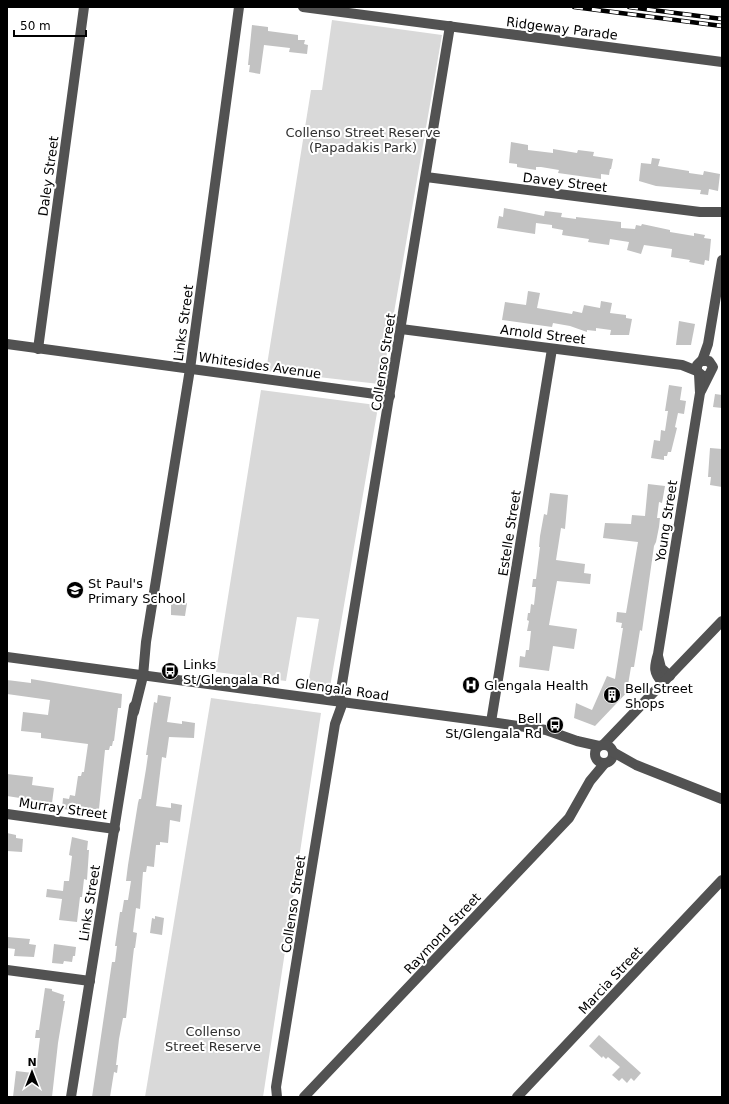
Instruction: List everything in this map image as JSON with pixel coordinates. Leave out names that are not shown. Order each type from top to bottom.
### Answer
[{"type":"street","name":"Daley Street","points":[[38,348],[84,7]]},
{"type":"street","name":"Links Street","points":[[71,1097],[190,369],[239,7]]},
{"type":"street","name":"Ridgeway Parade","points":[[303,7],[722,62]]},
{"type":"street","name":"Collenso Street","points":[[275,1094],[450,26]]},
{"type":"street","name":"Davey Street","points":[[426,177],[700,212],[722,212]]},
{"type":"street","name":"Davey Street","points":[[700,212],[722,219]]},
{"type":"street","name":"Young Street","points":[[667,680],[660,668],[658,654],[722,260]]},
{"type":"street","name":"Arnold Street","points":[[401,328],[552,349],[722,370]]},
{"type":"street","name":"Whitesides Avenue","points":[[7,344],[390,396]]},
{"type":"street","name":"Estelle Street","points":[[491,722],[552,349]]},
{"type":"street","points":[[604,754],[609,737],[620,729],[721,624]]},
{"type":"street","name":"Glengala Road","points":[[7,657],[546,730],[722,799]]},
{"type":"street","name":"Raymond Street","points":[[304,1097],[569,818],[604,754]]},
{"type":"street","name":"Murray Street","points":[[7,814],[115,829]]},
{"type":"street","name":"Marcia Street","points":[[516,1097],[722,880]]},
{"type":"street","points":[[7,970],[90,981]]},
{"type":"green space","name":"Collenso Street Reserve (Papadakis Park)","points":[[332,20],[442,35],[382,382],[379,384],[266,371],[311,90],[322,90]]},
{"type":"green space","points":[[261,390],[376,405],[378,407],[330,687],[308,684],[319,619],[297,617],[286,681],[216,672]]},
{"type":"green space","name":"Collenso Street Reserve","points":[[211,698],[321,713],[263,1097],[145,1097]]},
{"type":"building","points":[[252,25],[268,27],[268,31],[298,35],[298,40],[305,40],[304,44],[308,45],[307,54],[289,52],[290,48],[264,45],[260,74],[249,72],[250,65],[248,65]]},
{"type":"building","points":[[511,142],[528,145],[528,150],[553,153],[553,149],[577,153],[578,150],[594,152],[593,156],[613,159],[611,169],[609,175],[601,174],[601,179],[558,173],[559,170],[541,167],[536,167],[536,170],[517,167],[517,164],[509,163]]},
{"type":"building","points":[[652,158],[660,159],[658,166],[703,175],[704,171],[720,174],[718,191],[709,189],[708,195],[700,194],[701,190],[656,186],[639,181],[641,163],[651,164]]},
{"type":"building","points":[[504,208],[544,216],[545,211],[562,213],[561,217],[576,219],[576,217],[621,222],[621,228],[635,229],[636,225],[641,226],[642,224],[670,230],[670,232],[694,236],[694,233],[705,235],[704,238],[711,239],[709,261],[705,260],[704,265],[689,262],[690,260],[671,257],[672,249],[644,245],[641,254],[627,250],[629,242],[610,239],[609,245],[588,242],[589,239],[562,235],[563,230],[552,228],[552,225],[536,223],[535,234],[497,228],[499,216],[503,217]]},
{"type":"building","points":[[528,291],[540,293],[537,308],[572,314],[573,311],[582,313],[584,305],[600,308],[601,301],[612,303],[610,313],[626,315],[626,318],[632,319],[629,335],[610,335],[611,330],[596,328],[596,331],[587,330],[587,332],[570,326],[553,323],[552,327],[502,320],[505,302],[526,305]]},
{"type":"building","points":[[679,321],[695,324],[691,345],[676,345]]},
{"type":"building","points":[[669,385],[682,387],[680,400],[686,401],[684,414],[678,413],[675,427],[677,428],[671,452],[668,452],[667,456],[664,456],[664,460],[651,458],[654,440],[660,441],[661,430],[665,431],[668,411],[665,411]]},
{"type":"building","points":[[715,394],[722,395],[722,408],[713,407]]},
{"type":"building","points":[[710,448],[722,449],[722,487],[710,485],[711,477],[708,477]]},
{"type":"building","points":[[648,484],[665,486],[662,503],[659,502],[657,518],[660,518],[659,527],[654,546],[642,631],[640,630],[634,667],[631,667],[628,685],[632,687],[595,726],[574,718],[576,703],[592,710],[607,676],[615,679],[623,628],[621,628],[622,623],[616,622],[617,612],[626,613],[638,542],[603,538],[605,523],[631,524],[632,515],[645,516]]},
{"type":"building","points":[[550,493],[568,495],[565,529],[561,528],[556,560],[585,564],[584,573],[591,574],[590,584],[557,581],[549,625],[577,629],[574,649],[553,646],[549,671],[519,667],[520,656],[525,657],[526,650],[529,650],[531,631],[527,631],[529,621],[527,620],[528,613],[530,613],[531,604],[534,605],[536,587],[532,587],[533,579],[536,579],[540,536],[544,514],[547,515]]},
{"type":"building","points":[[171,601],[187,603],[185,616],[171,615]]},
{"type":"building","points":[[31,679],[122,694],[121,708],[118,708],[114,741],[109,750],[105,750],[99,809],[93,809],[93,812],[62,809],[63,798],[69,799],[70,795],[75,796],[78,776],[81,776],[82,772],[84,772],[88,744],[41,738],[41,733],[21,731],[23,712],[48,715],[50,700],[7,694],[7,680],[31,683]]},
{"type":"building","points":[[158,695],[171,697],[167,722],[182,724],[182,721],[195,723],[194,738],[169,737],[166,758],[162,757],[156,806],[171,808],[171,803],[182,805],[180,822],[170,820],[168,843],[160,842],[160,845],[156,845],[154,867],[147,866],[146,872],[143,872],[140,909],[136,908],[133,932],[137,933],[126,1018],[123,1018],[119,1039],[116,1065],[118,1065],[117,1073],[114,1072],[110,1097],[92,1097],[112,962],[115,962],[117,946],[115,946],[120,912],[122,912],[124,900],[128,900],[131,881],[126,881],[128,865],[138,803],[139,799],[141,799],[146,769],[148,755],[146,755],[154,702],[157,703]]},
{"type":"building","points":[[7,774],[33,777],[32,785],[54,788],[52,803],[7,796]]},
{"type":"building","points":[[7,833],[16,835],[16,838],[23,839],[22,852],[7,851]]},
{"type":"building","points":[[72,837],[88,841],[87,850],[89,850],[87,880],[84,879],[77,922],[59,920],[62,899],[46,897],[47,889],[63,891],[64,881],[69,881],[72,856],[69,855]]},
{"type":"building","points":[[155,916],[164,918],[162,935],[150,933],[152,918],[155,919]]},
{"type":"building","points":[[7,937],[30,939],[29,944],[36,945],[34,957],[14,956],[15,949],[7,948]]},
{"type":"building","points":[[54,944],[76,947],[75,956],[73,956],[72,962],[64,961],[63,964],[52,963]]},
{"type":"building","points":[[45,988],[52,989],[52,991],[64,995],[63,1001],[65,1001],[58,1043],[52,1097],[13,1097],[16,1071],[33,1073],[34,1062],[37,1062],[40,1038],[35,1038],[36,1030],[39,1030]]},
{"type":"building","points":[[599,1035],[641,1073],[634,1081],[631,1078],[627,1083],[622,1078],[619,1081],[612,1075],[620,1067],[608,1057],[606,1059],[603,1056],[602,1058],[589,1046]]},
{"type":"railway","points":[[574,7],[722,26]]},
{"type":"railway","points":[[629,7],[722,19]]},
{"type":"place","name":"St Paul's Primary School","points":[[75,590]]},
{"type":"place","name":"Links St/Glengala Rd","points":[[170,671]]},
{"type":"place","name":"Glengala Health","points":[[471,685]]},
{"type":"place","name":"Bell Street Shops","points":[[612,695]]},
{"type":"place","name":"Bell St/Glengala Rd","points":[[555,725]]}]
